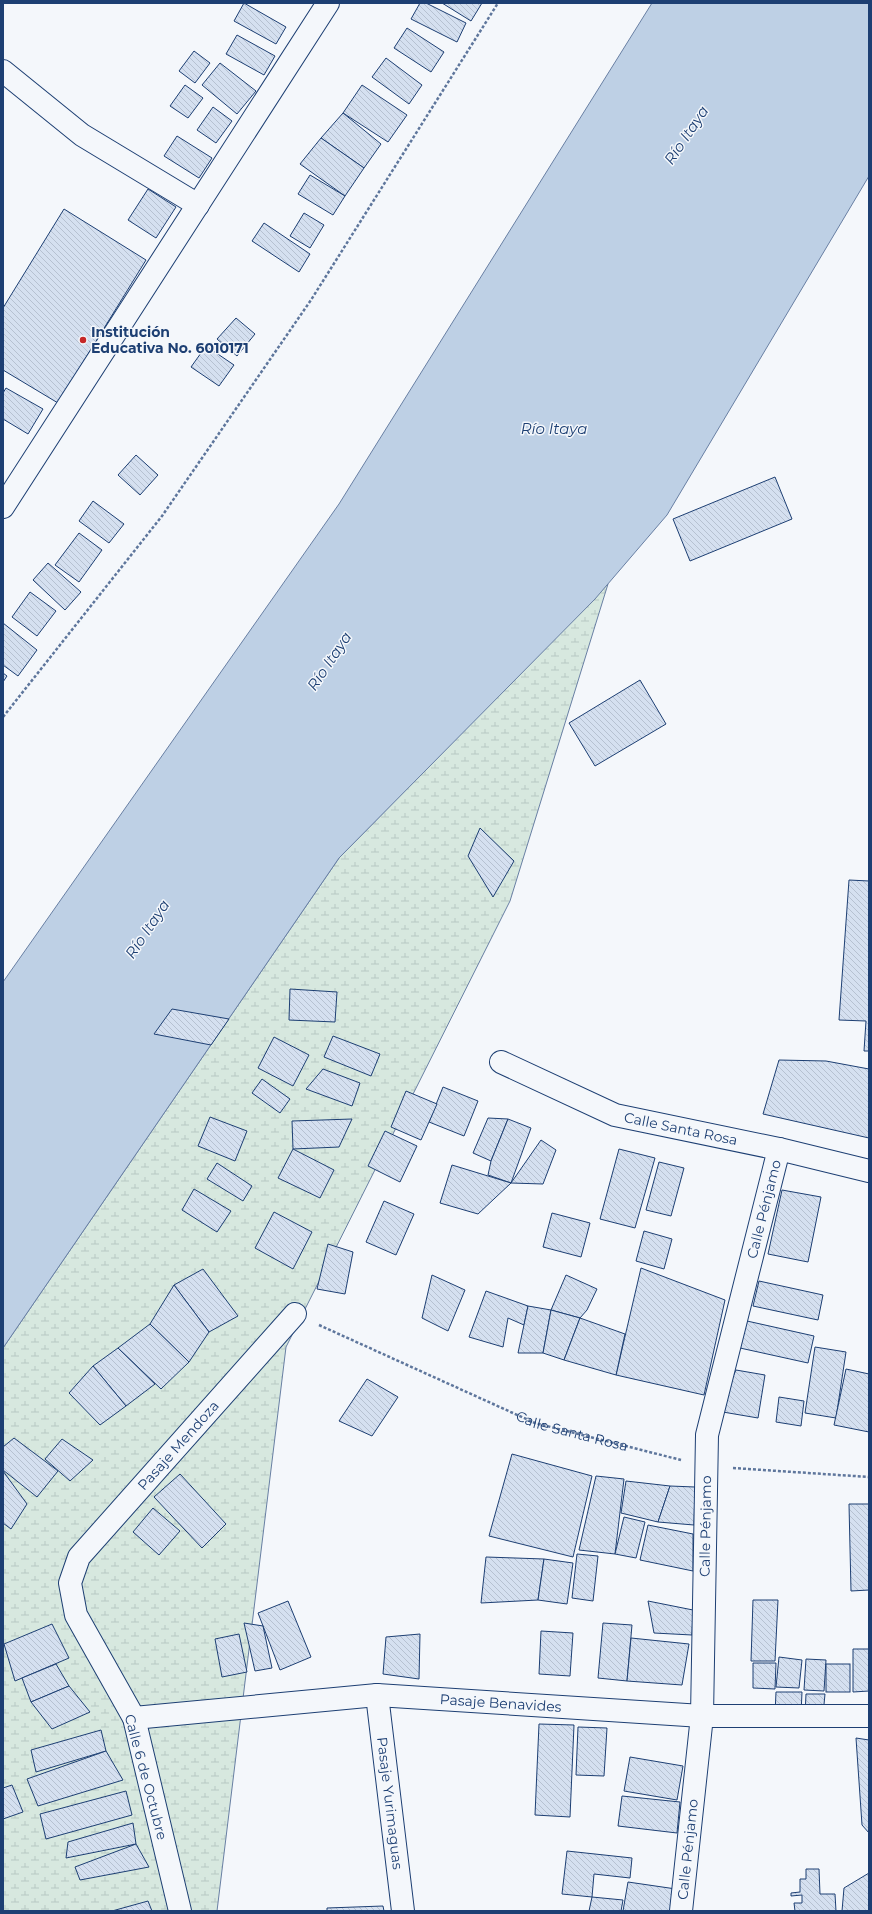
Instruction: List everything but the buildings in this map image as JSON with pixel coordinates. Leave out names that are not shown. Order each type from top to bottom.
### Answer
[{"type":"street","points":[[3,507],[328,3]]},
{"type":"street","points":[[3,71],[82,135],[198,205]]},
{"type":"street","name":"Calle Santa Rosa","points":[[501,1062],[615,1114],[779,1149],[869,1171]]},
{"type":"street","name":"Calle Pénjamo","points":[[681,1911],[702,1716],[707,1435],[779,1149]]},
{"type":"street","name":"Pasaje Mendoza","points":[[70,1583],[79,1557],[295,1314]]},
{"type":"street","name":"Calle 6 de Octubre","points":[[70,1583],[76,1615],[134,1718],[180,1911]]},
{"type":"street","name":"Pasaje Benavides","points":[[134,1718],[377,1695],[702,1716],[869,1716]]},
{"type":"street","name":"Pasaje Yurimaguas","points":[[377,1695],[403,1911]]},
{"type":"path","points":[[3,717],[162,516],[311,300],[498,3]]},
{"type":"path","name":"Calle Santa Rosa","points":[[295,1314],[535,1423],[707,1467],[869,1477]]},
{"type":"green space","points":[[608,584],[510,901],[286,1347],[217,1911],[3,1911],[3,1348],[339,858]]},
{"type":"water","name":"Río Itaya","points":[[652,3],[869,3],[869,176],[667,515],[595,599],[339,858],[3,1348],[3,982],[339,504]]},
{"type":"place","name":"Institución Educativa No. 6010171","points":[[83,340]]}]
